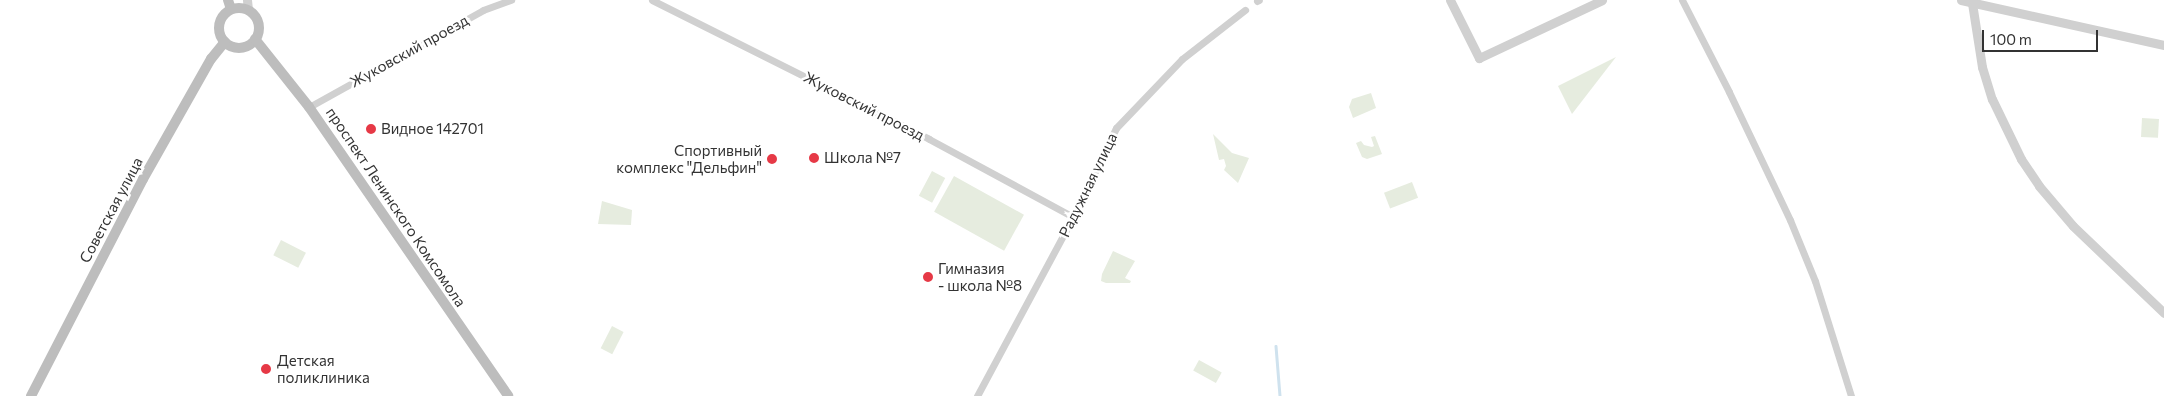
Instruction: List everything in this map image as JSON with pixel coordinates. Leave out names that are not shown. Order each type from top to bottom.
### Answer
[{"type":"main road","points":[[229,5],[241,8],[248,5],[258,20],[258,34],[255,40],[240,47],[225,42],[221,37],[219,24],[229,5]]},
{"type":"main road","name":"проспект Ленинского Комсомола","points":[[255,40],[309,107],[508,396]]},
{"type":"main road","name":"Советская улица","points":[[31,396],[143,180],[211,59],[225,42]]},
{"type":"street","name":"Жуковский проезд","points":[[309,107],[483,10],[511,0]]},
{"type":"street","name":"Жуковский проезд","points":[[652,0],[929,139],[1073,217]]},
{"type":"street","points":[[1450,0],[1479,58],[1602,0]]},
{"type":"street","points":[[1682,0],[1729,92],[1790,220],[1815,281],[1851,396]]},
{"type":"street","points":[[1961,0],[2164,44]]},
{"type":"street","points":[[1972,3],[1982,67],[1992,99],[2021,159],[2039,186],[2073,226],[2164,314]]},
{"type":"street","name":"Радужная улица","points":[[977,396],[1073,217],[1116,128],[1182,59],[1245,10]]},
{"type":"shaded area","points":[[1616,57],[1572,114],[1558,86]]},
{"type":"shaded area","points":[[1371,93],[1376,108],[1353,118],[1349,107],[1352,99]]},
{"type":"shaded area","points":[[2142,118],[2159,119],[2158,138],[2141,137]]},
{"type":"shaded area","points":[[1213,134],[1232,153],[1249,158],[1238,183],[1224,170],[1226,166],[1224,159],[1219,160]]},
{"type":"shaded area","points":[[1375,136],[1382,154],[1367,159],[1362,157],[1356,143],[1361,141],[1364,145],[1372,147],[1374,146],[1371,137]]},
{"type":"shaded area","points":[[932,171],[945,178],[932,203],[919,196]]},
{"type":"shaded area","points":[[954,176],[1024,215],[1004,251],[934,212]]},
{"type":"shaded area","points":[[1412,182],[1418,198],[1390,209],[1384,193]]},
{"type":"shaded area","points":[[602,201],[632,210],[631,225],[598,224]]},
{"type":"shaded area","points":[[281,240],[306,253],[298,268],[273,255]]},
{"type":"shaded area","points":[[1113,251],[1135,261],[1125,278],[1131,281],[1130,283],[1106,283],[1101,281],[1102,274]]},
{"type":"shaded area","points":[[612,326],[624,332],[612,354],[601,348]]},
{"type":"shaded area","points":[[1199,360],[1222,373],[1216,383],[1193,370]]},
{"type":"waterway","points":[[1276,346],[1280,396]]},
{"type":"place","name":"Видное 142701","points":[[371,129]]},
{"type":"place","name":"Школа №7","points":[[814,158]]},
{"type":"place","name":"Спортивный комплекс \"Дельфин\"","points":[[772,159]]},
{"type":"place","name":"Гимназия - школа №8","points":[[928,277]]},
{"type":"place","name":"Детская поликлиника","points":[[266,369]]}]
